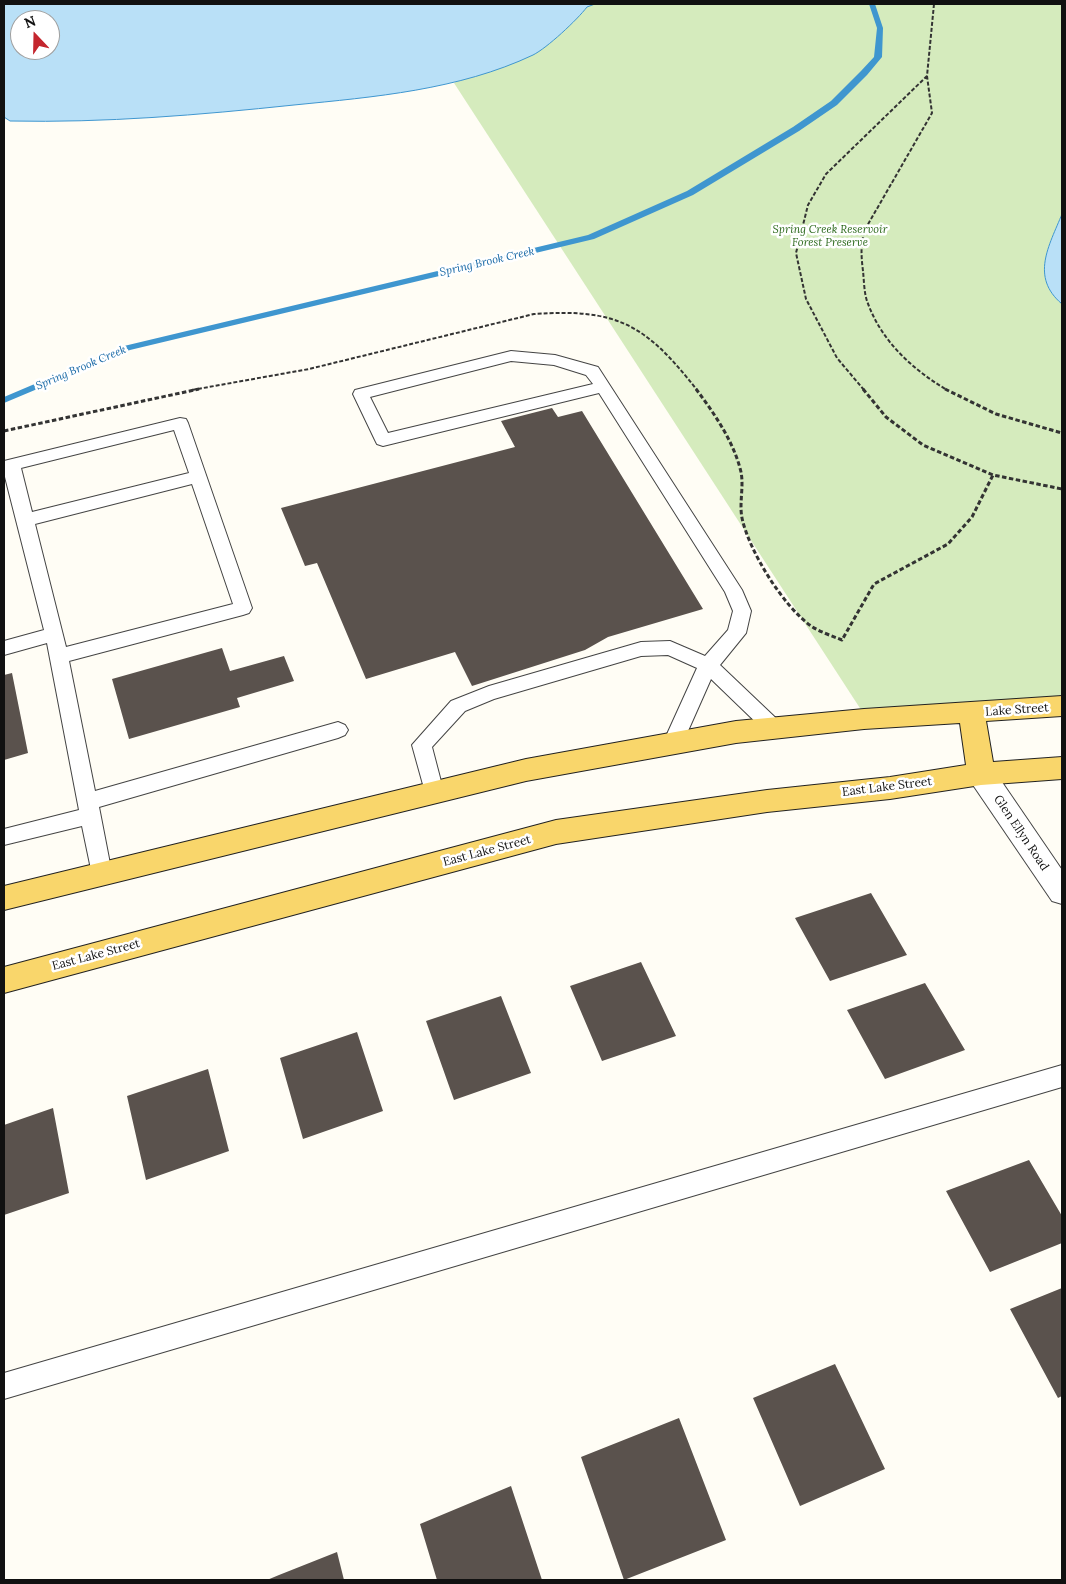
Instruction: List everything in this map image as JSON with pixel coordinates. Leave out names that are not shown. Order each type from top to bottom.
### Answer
[{"type":"main road","name":"Lake Street","points":[[972,713],[1062,706]]},
{"type":"main road","points":[[4,898],[526,770],[736,732],[864,719],[972,713],[981,774],[1062,768]]},
{"type":"main road","name":"East Lake Street","points":[[4,980],[556,832],[767,801],[890,788],[981,774]]},
{"type":"street","name":"Glen Ellyn Road","points":[[981,774],[1062,892]]},
{"type":"lane","points":[[603,387],[383,440],[360,394],[511,356],[555,360],[592,371],[603,387],[733,590],[742,611],[737,633],[708,665],[673,743]]},
{"type":"lane","points":[[59,656],[243,608],[180,424],[8,466],[26,520],[54,634],[102,874]]},
{"type":"lane","points":[[26,520],[198,477]]},
{"type":"lane","points":[[4,648],[54,634]]},
{"type":"lane","points":[[434,793],[422,745],[458,706],[489,693],[641,649],[670,648],[708,665],[774,728]]},
{"type":"lane","points":[[4,836],[338,730]]},
{"type":"lane","points":[[4,1386],[1062,1076]]},
{"type":"path","points":[[934,4],[926,76],[932,113],[906,152],[862,236],[862,282],[875,323],[909,363],[964,402],[1028,426],[1062,433]]},
{"type":"path","points":[[926,76],[826,174],[808,205],[796,253],[806,299],[837,358],[886,417],[923,445],[994,475],[1062,489]]},
{"type":"path","points":[[842,640],[874,584],[948,544],[972,517],[994,475]]},
{"type":"green space","name":"Spring Creek Reservoir Forest Preserve","points":[[578,4],[1062,4],[1062,704],[867,719],[454,83]]},
{"type":"water","points":[[4,4],[595,4],[587,7],[562,33],[533,55],[505,67],[476,76],[416,90],[324,102],[152,118],[10,121],[4,117]]},
{"type":"water","points":[[1062,214],[1062,304],[1052,294],[1047,283],[1045,261]]},
{"type":"building","points":[[552,408],[558,417],[582,411],[703,609],[608,637],[585,650],[472,686],[455,652],[366,679],[317,563],[305,566],[281,508],[515,447],[501,421]]},
{"type":"building","points":[[222,648],[230,671],[284,656],[294,681],[237,698],[240,707],[129,739],[112,679]]},
{"type":"building","points":[[12,673],[28,753],[4,760],[4,675]]},
{"type":"building","points":[[871,893],[907,955],[830,981],[795,918]]},
{"type":"building","points":[[641,962],[676,1036],[602,1061],[570,986]]},
{"type":"building","points":[[925,983],[965,1050],[885,1079],[847,1010]]},
{"type":"building","points":[[501,996],[531,1073],[454,1100],[426,1021]]},
{"type":"building","points":[[357,1032],[383,1111],[303,1139],[280,1058]]},
{"type":"building","points":[[208,1069],[229,1151],[146,1180],[127,1096]]},
{"type":"building","points":[[53,1108],[69,1193],[4,1215],[4,1125]]},
{"type":"building","points":[[1029,1160],[1062,1216],[1062,1243],[990,1272],[946,1191]]},
{"type":"building","points":[[1062,1288],[1062,1396],[1058,1398],[1010,1309]]},
{"type":"building","points":[[835,1364],[885,1469],[800,1506],[753,1398]]},
{"type":"building","points":[[679,1418],[726,1540],[624,1580],[581,1457]]},
{"type":"building","points":[[511,1486],[542,1580],[437,1580],[420,1524]]},
{"type":"building","points":[[337,1552],[344,1580],[267,1580],[279,1575]]},
{"type":"waterway","name":"Spring Brook Creek","points":[[4,400],[127,348],[591,237],[690,193],[796,129],[834,103],[864,73],[878,57],[880,28],[872,4]]}]
